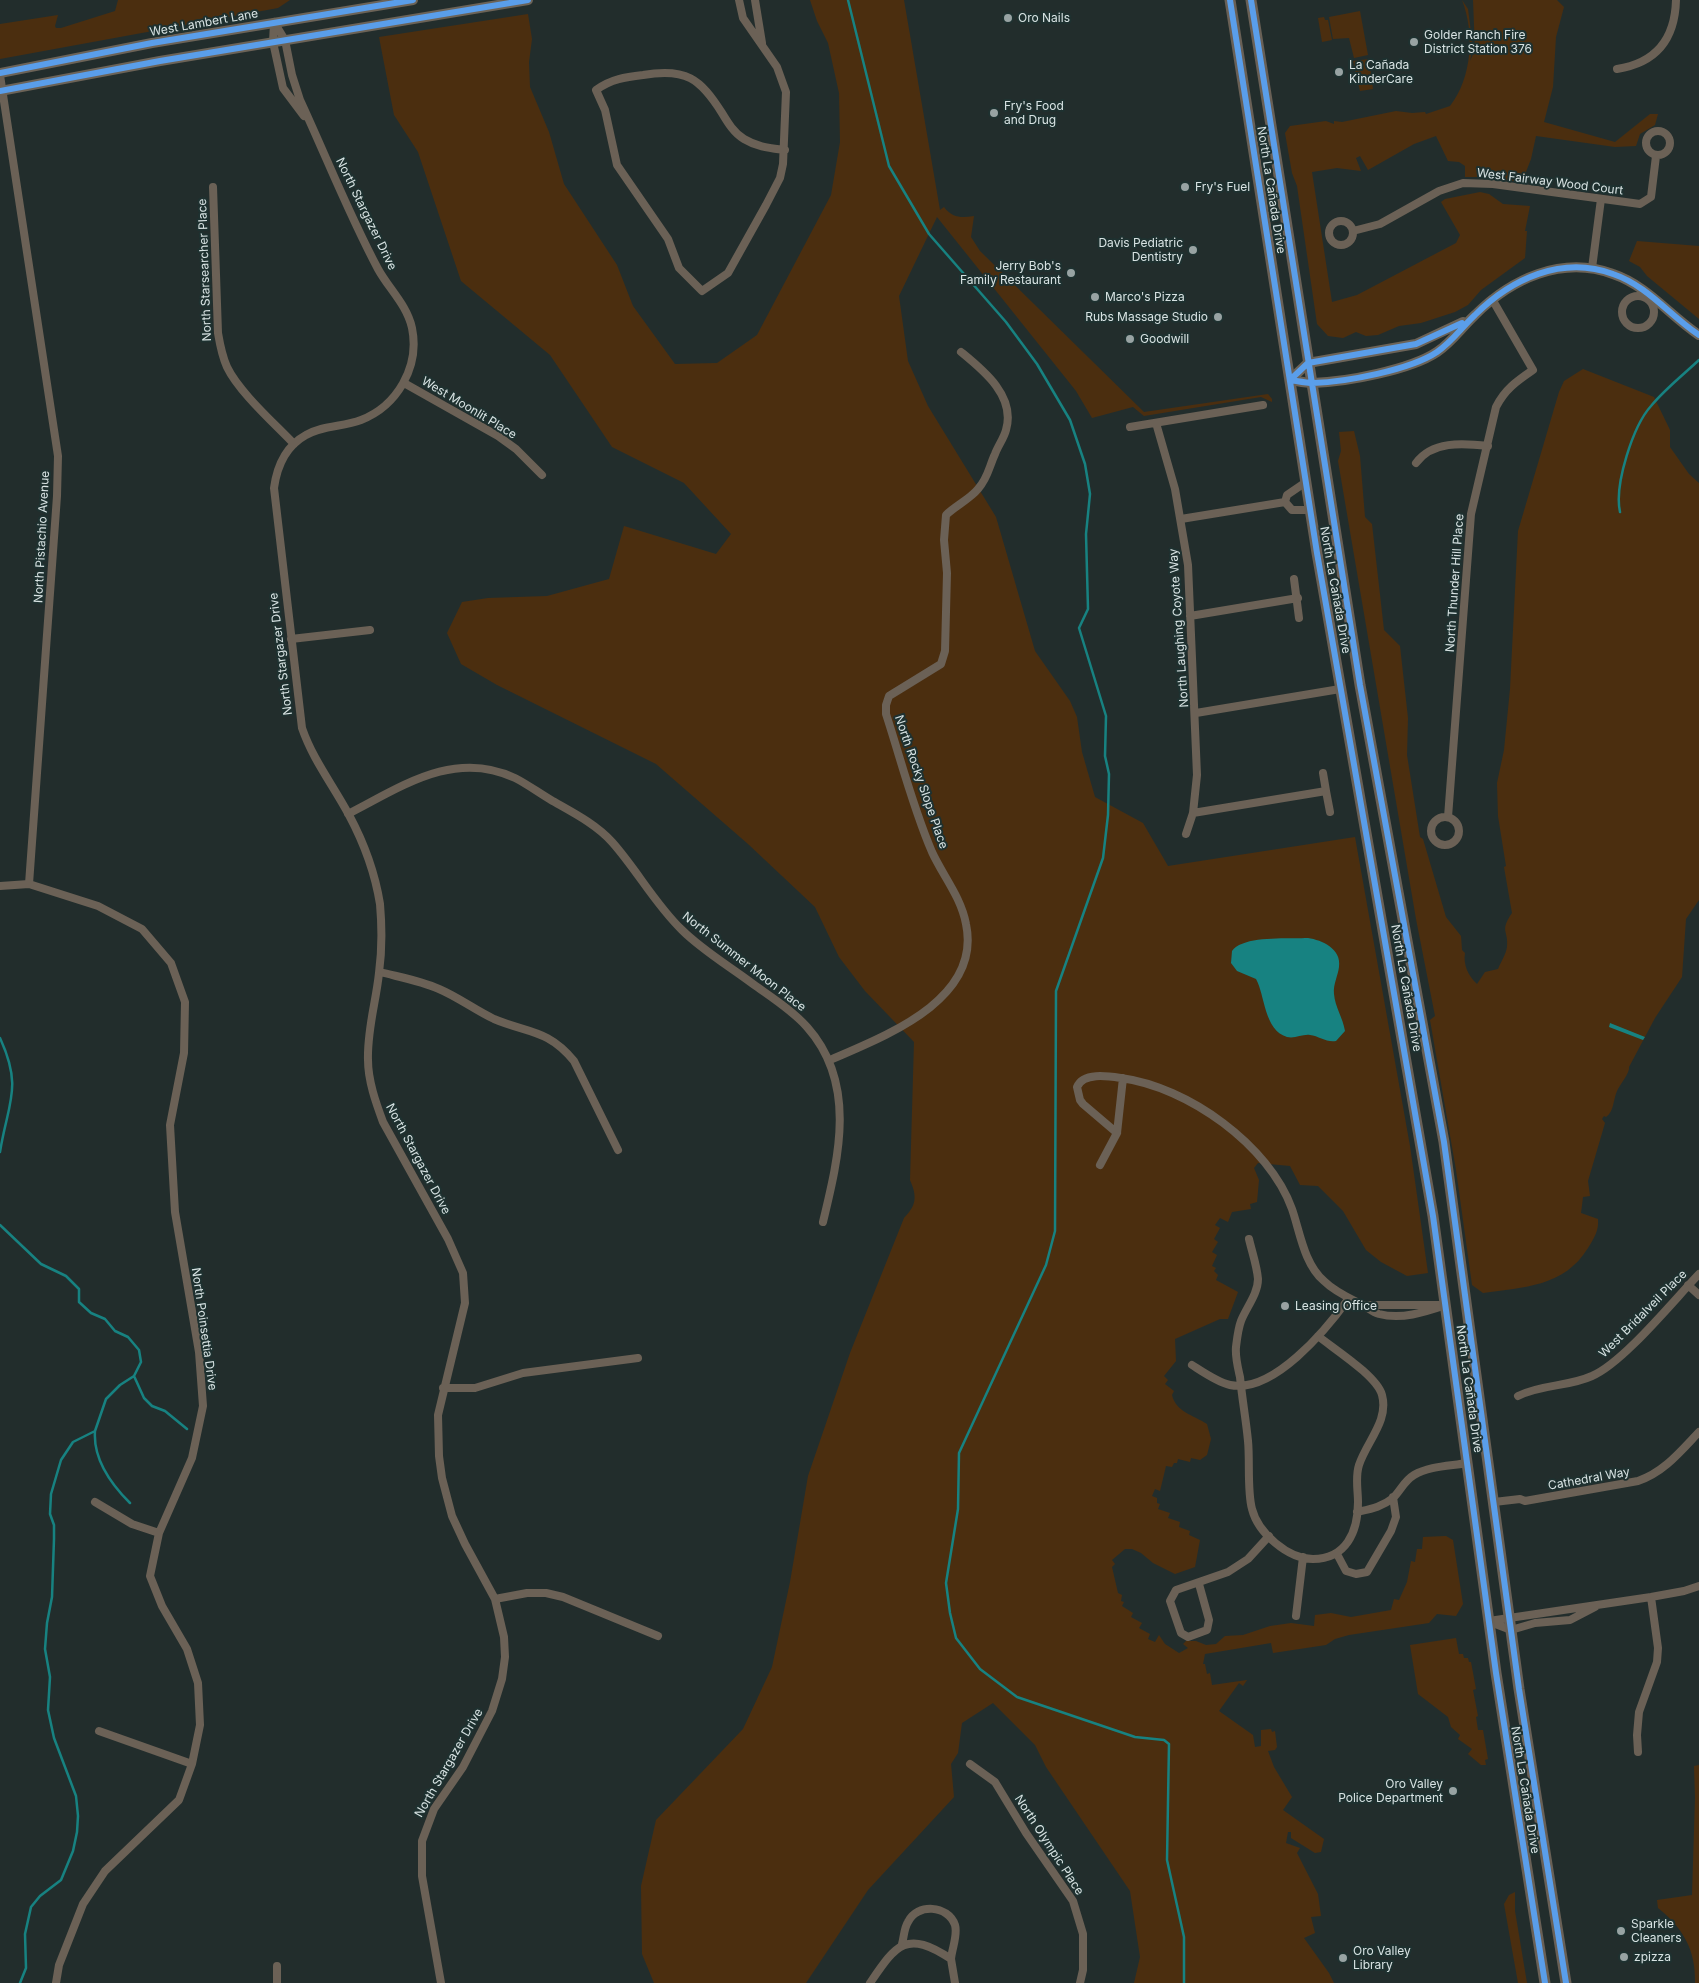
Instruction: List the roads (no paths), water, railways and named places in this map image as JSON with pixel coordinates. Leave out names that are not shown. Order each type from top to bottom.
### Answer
[{"type":"main road","name":"West Lambert Lane","points":[[0,74],[274,22],[413,0]]},
{"type":"main road","points":[[2,91],[273,42],[528,0]]},
{"type":"main road","name":"North La Cañada Drive","points":[[1230,0],[1310,510],[1340,689],[1417,1117],[1446,1305],[1489,1621],[1545,1983]]},
{"type":"main road","name":"North La Cañada Drive","points":[[1251,0],[1360,685],[1444,1142],[1511,1630],[1566,1983]]},
{"type":"main road","points":[[1290,380],[1312,383],[1387,371],[1428,357],[1446,345],[1492,299],[1523,279],[1562,268],[1592,268],[1624,278],[1699,335]]},
{"type":"main road","points":[[1290,380],[1308,363],[1416,344],[1443,333],[1475,315]]},
{"type":"main road","points":[[1372,870],[1393,866]]},
{"type":"street","points":[[739,0],[747,24],[762,42],[776,67],[786,92],[785,150],[780,178],[745,246],[728,273],[702,291],[679,268],[668,239],[617,165],[605,110],[596,90],[618,78],[656,73],[684,76],[701,83],[730,127],[743,139],[760,147],[785,150]]},
{"type":"street","points":[[755,0],[762,42]]},
{"type":"street","points":[[1617,69],[1633,66],[1653,56],[1670,29],[1675,13],[1676,0]]},
{"type":"street","name":"North Stargazer Drive","points":[[274,22],[285,40],[294,84],[310,123],[379,270],[409,318],[413,342],[412,357],[404,383],[390,401],[377,412],[361,420],[321,429],[306,435],[294,444],[282,459],[274,488],[302,728],[319,767],[348,814],[369,860],[375,882],[381,926],[380,972],[368,1052],[375,1102],[383,1122],[457,1256],[466,1289],[461,1322],[443,1388],[437,1439],[448,1502],[465,1544],[495,1599],[504,1637],[505,1657],[499,1690],[492,1711],[472,1751],[434,1809],[422,1841],[422,1876],[441,1983]]},
{"type":"street","name":"North Stargazer Drive","points":[[274,22],[273,42],[283,88],[310,123]]},
{"type":"street","name":"North Pistachio Avenue","points":[[0,74],[58,456],[57,496],[28,884]]},
{"type":"street","name":"West Fairway Wood Court","points":[[1353,231],[1380,224],[1439,192],[1463,183],[1493,184],[1640,204],[1648,201],[1656,156]]},
{"type":"street","name":"North Starsearcher Place","points":[[213,188],[218,333],[221,351],[227,368],[237,383],[294,444]]},
{"type":"street","points":[[1592,268],[1601,199]]},
{"type":"street","points":[[1648,296],[1654,312],[1650,322],[1641,328],[1630,326],[1623,318],[1624,304],[1632,297],[1648,296]]},
{"type":"street","name":"North Thunder Hill Place","points":[[1448,817],[1470,521],[1496,407],[1502,394],[1512,383],[1533,370],[1492,299]]},
{"type":"street","name":"North Rocky Slope Place","points":[[830,1060],[890,1034],[944,996],[961,972],[965,958],[967,926],[964,915],[959,901],[926,836],[886,714],[889,696],[941,664],[945,651],[947,573],[944,540],[946,515],[977,491],[988,476],[994,456],[1007,429],[1008,413],[1002,394],[989,375],[961,352]]},
{"type":"street","name":"West Moonlit Place","points":[[404,383],[498,436],[516,449],[542,475]]},
{"type":"street","points":[[1130,427],[1263,405]]},
{"type":"street","name":"North Laughing Coyote Way","points":[[1156,423],[1181,519],[1188,565],[1196,713],[1197,775],[1193,813],[1186,834]]},
{"type":"street","points":[[1416,463],[1423,453],[1435,448],[1468,444],[1488,446]]},
{"type":"street","points":[[1285,502],[1287,495],[1306,482]]},
{"type":"street","points":[[1181,519],[1285,502]]},
{"type":"street","points":[[1285,502],[1292,510],[1310,510]]},
{"type":"street","points":[[1294,579],[1298,598],[1299,618]]},
{"type":"street","points":[[1190,616],[1298,598]]},
{"type":"street","points":[[291,639],[370,630]]},
{"type":"street","points":[[1196,713],[1340,689]]},
{"type":"street","name":"North Summer Moon Place","points":[[348,814],[420,778],[449,768],[494,771],[514,778],[585,820],[611,841],[670,918],[687,935],[784,1006],[806,1026],[830,1060],[840,1098],[841,1117],[833,1182],[823,1222]]},
{"type":"street","points":[[1323,773],[1330,812]]},
{"type":"street","points":[[1193,813],[1326,791]]},
{"type":"street","points":[[0,886],[28,884]]},
{"type":"street","name":"North Poinsettia Drive","points":[[28,884],[98,906],[142,929],[170,963],[185,1002],[184,1052],[170,1125],[175,1212],[199,1352],[203,1406],[192,1458],[159,1533],[150,1576],[162,1606],[187,1649],[198,1683],[200,1725],[192,1764],[179,1800],[104,1871],[82,1904],[59,1965],[56,1983]]},
{"type":"street","points":[[380,972],[438,988],[490,1017],[537,1032],[564,1048],[574,1061],[618,1150]]},
{"type":"street","points":[[1117,1133],[1083,1104],[1078,1095],[1077,1087],[1082,1079],[1090,1076],[1122,1078],[1161,1087],[1187,1098],[1247,1143],[1276,1176],[1292,1208],[1303,1246],[1322,1280],[1349,1298],[1378,1314],[1399,1316],[1423,1313],[1446,1305]]},
{"type":"street","points":[[1100,1165],[1117,1133],[1122,1078]]},
{"type":"street","points":[[1250,1239],[1258,1280],[1254,1295],[1240,1323],[1236,1350],[1248,1442],[1252,1509],[1264,1531],[1293,1554],[1321,1559],[1337,1554],[1350,1542],[1357,1512],[1356,1481],[1359,1465],[1380,1423],[1383,1408],[1381,1393],[1369,1377],[1318,1336]]},
{"type":"street","name":"West Bridalveil Place","points":[[1518,1396],[1532,1389],[1578,1381],[1601,1372],[1618,1359],[1699,1274]]},
{"type":"street","points":[[1688,1285],[1699,1295]]},
{"type":"street","points":[[1192,1365],[1230,1385],[1251,1384],[1270,1377],[1328,1327],[1349,1298]]},
{"type":"street","points":[[1363,1305],[1446,1305]]},
{"type":"street","points":[[443,1388],[475,1388],[524,1373],[638,1358]]},
{"type":"street","name":"Cathedral Way","points":[[1494,1502],[1520,1499],[1525,1501],[1625,1485],[1649,1477],[1666,1466],[1699,1432]]},
{"type":"street","points":[[1357,1512],[1378,1508],[1393,1497],[1405,1481],[1416,1474],[1467,1463]]},
{"type":"street","points":[[1337,1554],[1346,1571],[1356,1574],[1367,1572],[1391,1531],[1396,1516],[1393,1497]]},
{"type":"street","points":[[95,1502],[132,1524],[159,1533]]},
{"type":"street","points":[[1199,1584],[1209,1620],[1207,1630],[1188,1637],[1181,1633],[1170,1601],[1176,1590],[1199,1584],[1228,1572],[1248,1559],[1269,1536]]},
{"type":"street","points":[[1296,1616],[1303,1557]]},
{"type":"street","points":[[1489,1621],[1652,1597],[1699,1586]]},
{"type":"street","points":[[495,1599],[527,1593],[546,1593],[563,1597],[658,1636]]},
{"type":"street","points":[[1638,1752],[1639,1712],[1657,1662],[1658,1648],[1652,1597]]},
{"type":"street","points":[[1489,1621],[1511,1630],[1535,1623],[1572,1619],[1601,1605]]},
{"type":"street","points":[[99,1731],[192,1764]]},
{"type":"street","name":"North Olympic Place","points":[[970,1764],[995,1782],[1026,1833],[1074,1901],[1083,1934],[1083,1964],[1080,1983]]},
{"type":"street","points":[[902,1944],[907,1922],[912,1916],[928,1908],[942,1910],[955,1926],[951,1959],[955,1983]]},
{"type":"street","points":[[870,1983],[892,1951],[902,1944],[930,1946],[951,1959]]},
{"type":"street","points":[[277,1966],[277,1983]]},
{"type":"water","points":[[1308,938],[1330,946],[1339,961],[1334,994],[1345,1031],[1336,1041],[1329,1041],[1310,1035],[1287,1037],[1279,1033],[1269,1020],[1256,979],[1237,971],[1231,963],[1232,951],[1246,942],[1267,939]]},
{"type":"water","points":[[1610,1023],[1645,1037],[1643,1040],[1609,1027]]},
{"type":"waterway","points":[[848,0],[889,166],[929,234],[1006,322],[1037,364],[1070,420],[1085,464],[1090,494],[1086,534],[1088,609],[1079,628],[1106,716],[1105,756],[1109,774],[1108,815],[1103,858],[1056,991],[1055,1231],[1046,1265],[959,1453],[958,1509],[946,1583],[950,1613],[956,1638],[980,1669],[1017,1697],[1135,1737],[1164,1740],[1169,1744],[1167,1860],[1184,1937],[1184,1983]]},
{"type":"waterway","points":[[1620,512],[1619,501],[1622,472],[1626,456],[1644,415],[1656,400],[1699,360]]},
{"type":"waterway","points":[[0,1038],[7,1055],[12,1083],[10,1107],[0,1152]]},
{"type":"waterway","points":[[0,1225],[41,1264],[66,1276],[79,1289],[79,1302],[91,1313],[105,1319],[115,1331],[128,1337],[139,1350],[141,1362],[134,1376],[120,1385],[106,1399],[95,1431],[73,1442],[61,1460],[51,1494],[50,1514],[54,1525],[52,1597],[45,1649],[50,1677],[48,1710],[54,1738],[76,1796],[77,1832],[73,1851],[61,1880],[40,1896],[31,1907],[25,1934],[26,1968],[20,1983]]},
{"type":"waterway","points":[[134,1376],[144,1398],[152,1406],[165,1411],[187,1429]]},
{"type":"waterway","points":[[95,1431],[95,1441],[100,1461],[116,1488],[130,1503]]},
{"type":"place","name":"Oro Nails","points":[[1008,18]]},
{"type":"place","name":"Golder Ranch Fire District Station 376","points":[[1414,42]]},
{"type":"place","name":"La Cañada KinderCare","points":[[1339,72]]},
{"type":"place","name":"Fry's Food and Drug","points":[[994,113]]},
{"type":"place","name":"Fry's Fuel","points":[[1185,187]]},
{"type":"place","name":"Davis Pediatric Dentistry","points":[[1193,250]]},
{"type":"place","name":"Jerry Bob's Family Restaurant","points":[[1071,273]]},
{"type":"place","name":"Marco's Pizza","points":[[1095,297]]},
{"type":"place","name":"Rubs Massage Studio","points":[[1218,317]]},
{"type":"place","name":"Goodwill","points":[[1130,339]]},
{"type":"place","name":"Leasing Office","points":[[1285,1306]]},
{"type":"place","name":"Oro Valley Police Department","points":[[1453,1791]]},
{"type":"place","name":"Sparkle Cleaners","points":[[1621,1931]]},
{"type":"place","name":"zpizza","points":[[1624,1957]]},
{"type":"place","name":"Oro Valley Library","points":[[1343,1958]]}]
